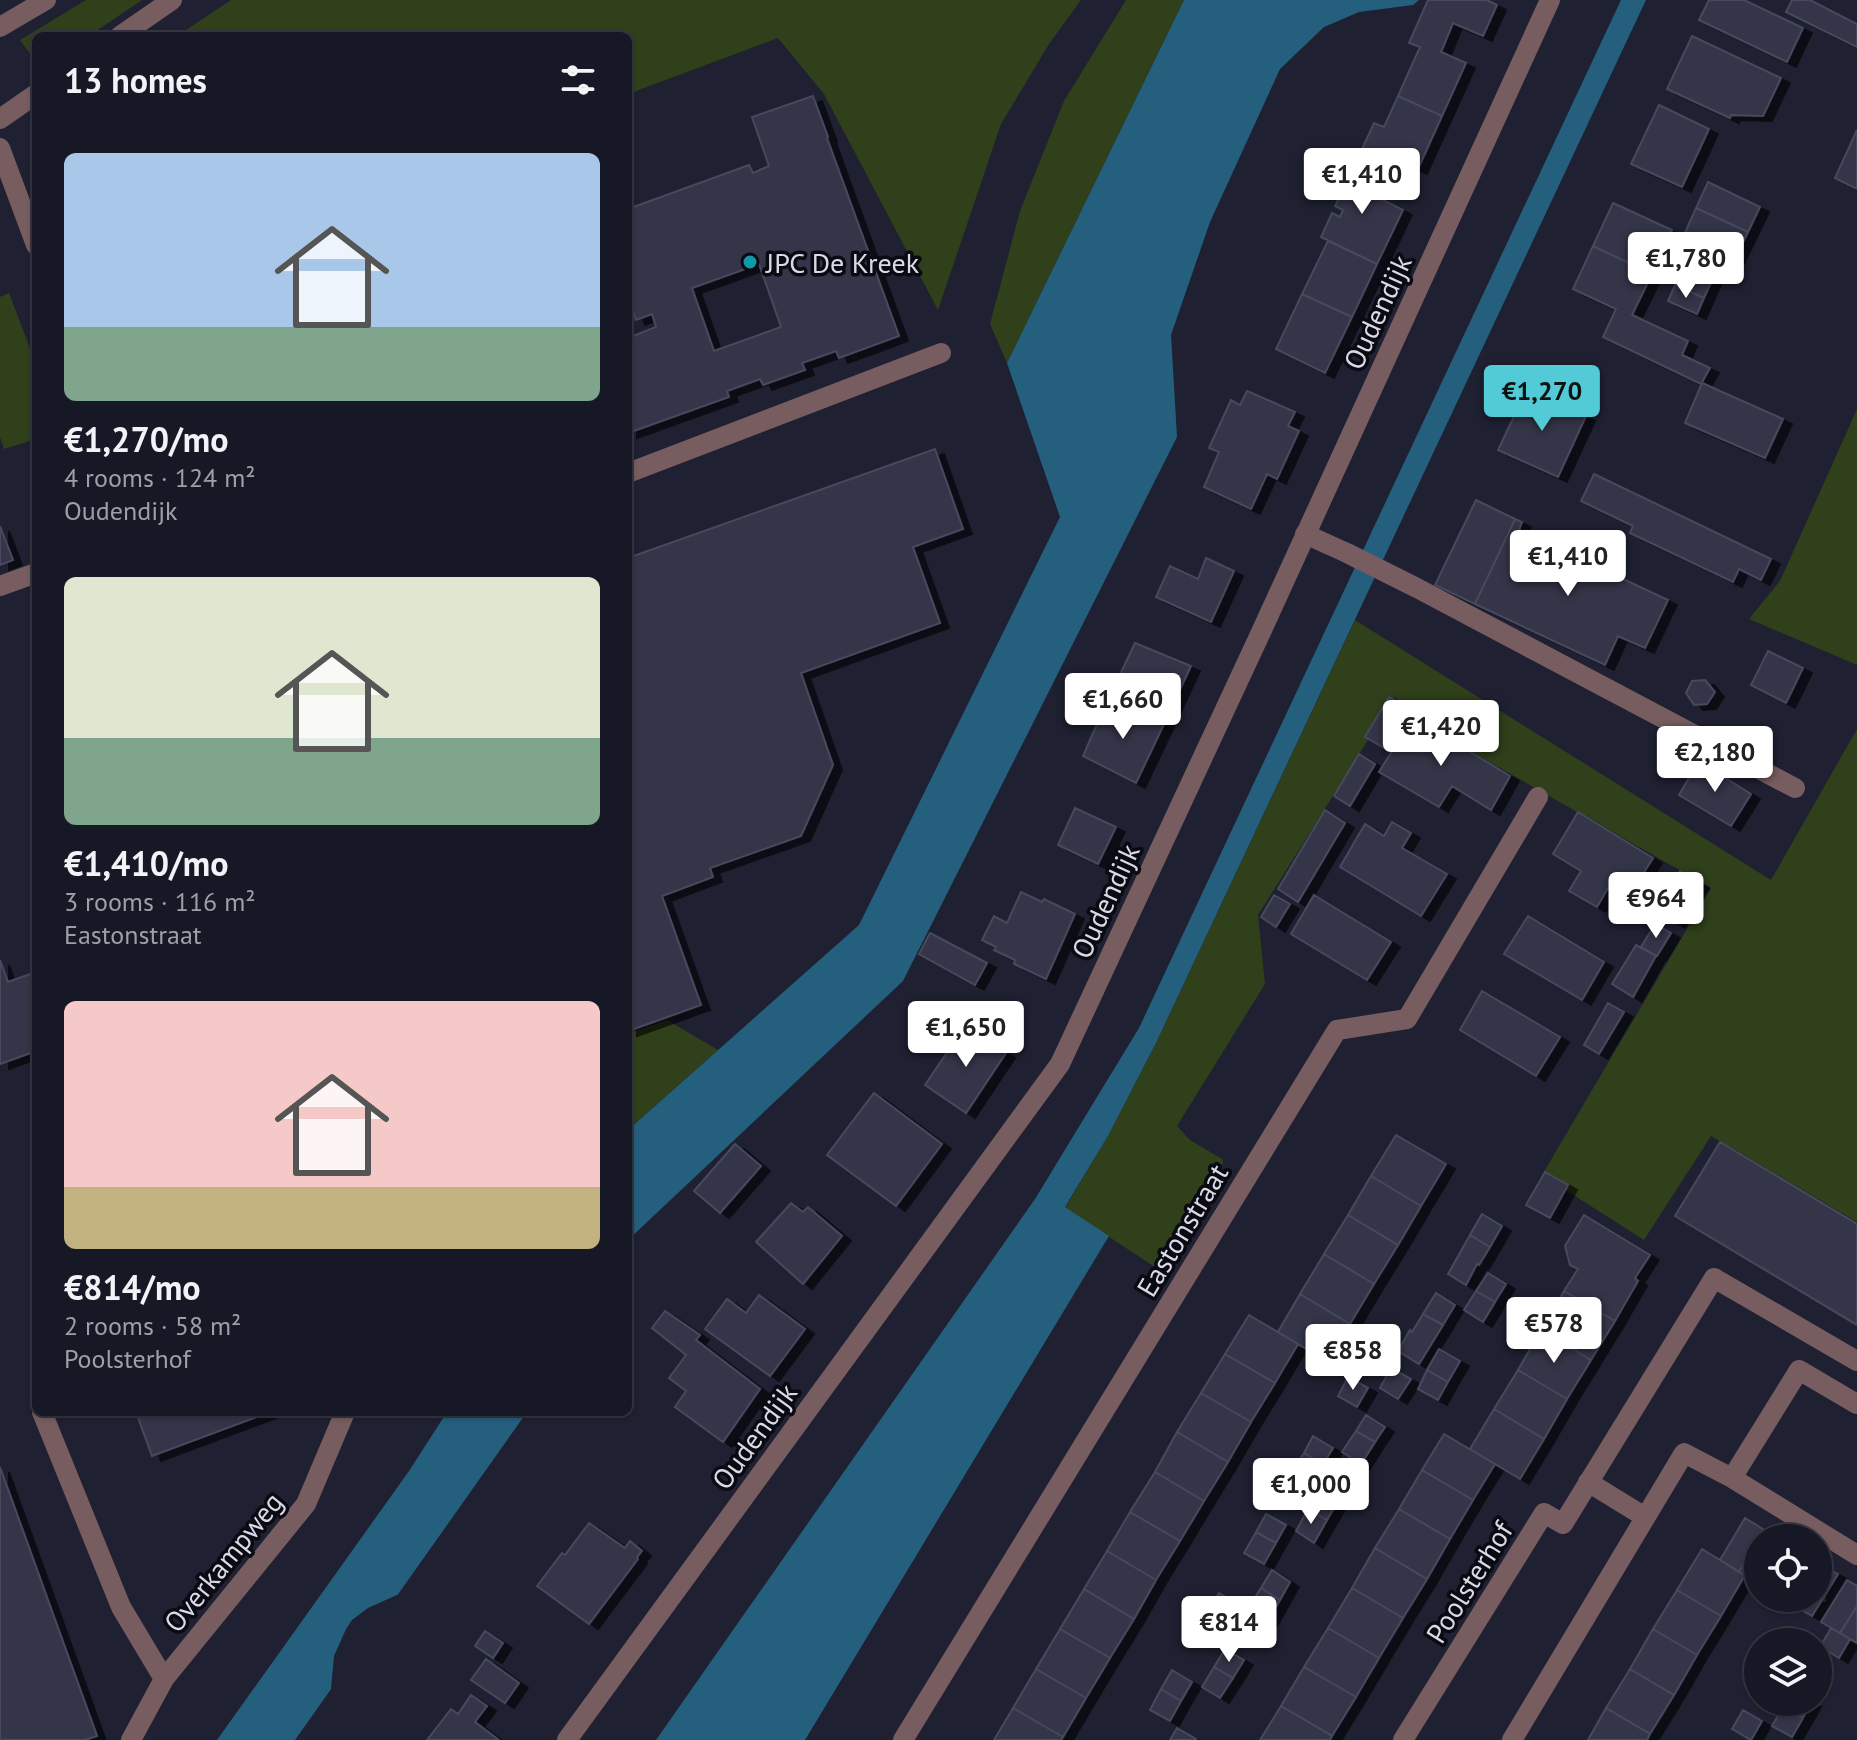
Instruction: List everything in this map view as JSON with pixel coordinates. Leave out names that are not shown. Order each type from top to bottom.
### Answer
[{"type":"street","points":[[0,27],[46,0]]},
{"type":"street","points":[[126,32],[172,0]]},
{"type":"street","name":"Oudendijk","points":[[567,1740],[1060,1064],[1550,0]]},
{"type":"street","points":[[0,119],[32,97]]},
{"type":"street","points":[[0,148],[32,234]]},
{"type":"street","points":[[632,471],[941,353]]},
{"type":"street","points":[[1305,534],[1417,588],[1795,788]]},
{"type":"street","points":[[0,586],[32,574]]},
{"type":"street","name":"Eastonstraat","points":[[903,1740],[1337,1030],[1407,1019],[1538,797]]},
{"type":"street","name":"Poolsterhof","points":[[1403,1740],[1544,1513],[1563,1524],[1714,1278],[1816,1337]]},
{"type":"street","points":[[1732,1478],[1816,1337],[1857,1361]]},
{"type":"street","points":[[1799,1370],[1857,1404]]},
{"type":"street","points":[[44,1416],[121,1607],[164,1679]]},
{"type":"street","name":"Overkampweg","points":[[131,1740],[164,1679],[306,1504],[343,1416]]},
{"type":"street","points":[[1512,1740],[1684,1453],[1732,1478],[1857,1555]]},
{"type":"street","points":[[1588,1482],[1645,1517]]},
{"type":"green space","points":[[86,0],[142,0],[95,32],[33,32]]},
{"type":"green space","points":[[231,0],[1081,0],[1049,44],[1001,124],[938,310],[824,94],[778,38],[632,93],[632,32],[183,32]]},
{"type":"green space","points":[[1126,0],[1184,0],[1007,363],[990,324],[1020,211],[1064,101]]},
{"type":"green space","points":[[32,33],[32,56],[20,40]]},
{"type":"green space","points":[[9,293],[32,353],[32,440],[4,449],[0,437],[0,297]]},
{"type":"green space","points":[[1857,409],[1857,665],[1749,619],[1780,581]]},
{"type":"green space","points":[[1355,620],[1771,880],[1857,729],[1857,1222],[1711,1136],[1644,1240],[1542,1175],[1711,888],[1433,730],[1395,697],[1258,915],[1265,984],[1177,1126],[1190,1140],[1222,1159],[1223,1163],[1161,1271],[1065,1208],[1108,1136],[1156,1043]]},
{"type":"green space","points":[[667,1020],[718,1050],[632,1126],[632,1033]]},
{"type":"water","points":[[1184,0],[1419,0],[1413,5],[1359,12],[1324,27],[1280,69],[1210,222],[1171,335],[1177,437],[903,981],[632,1236],[632,1126],[859,925],[1060,517],[1007,363]]},
{"type":"water","points":[[1621,0],[1646,0],[1156,1043],[1108,1136],[1065,1207],[1109,1236],[805,1740],[656,1740],[1035,1199],[1139,1028]]},
{"type":"water","points":[[444,1416],[524,1416],[295,1740],[217,1740],[409,1471]]},
{"type":"pier","points":[[399,1594],[395,1606],[343,1680],[331,1689],[334,1656],[352,1620],[368,1608]]},
{"type":"building","points":[[1428,0],[1487,0],[1497,5],[1483,36],[1453,23],[1441,52],[1466,63],[1442,116],[1398,96],[1420,47],[1409,43]]},
{"type":"building","points":[[1709,0],[1744,0],[1803,28],[1787,62],[1699,20]]},
{"type":"building","points":[[1792,0],[1810,0],[1857,24],[1857,47],[1786,12]]},
{"type":"building","points":[[1692,36],[1781,78],[1763,116],[1731,115],[1730,118],[1667,89]]},
{"type":"building","name":"JPC De Kreek","points":[[813,96],[899,336],[839,358],[836,351],[802,363],[805,370],[763,385],[760,379],[727,391],[729,397],[632,432],[632,336],[656,327],[652,314],[636,320],[632,308],[632,208],[749,165],[753,173],[769,166],[752,117]],"holes":[[[759,264],[781,327],[714,351],[692,288]]]},
{"type":"building","points":[[1398,96],[1442,116],[1418,169],[1389,156],[1380,175],[1355,164],[1374,123],[1384,127]]},
{"type":"building","points":[[1659,105],[1709,129],[1682,187],[1631,164]]},
{"type":"building","points":[[1857,130],[1857,189],[1835,178]]},
{"type":"building","points":[[1347,160],[1376,173],[1367,192],[1403,210],[1377,264],[1321,237],[1332,213],[1340,217],[1343,210],[1335,206],[1347,183],[1338,178]]},
{"type":"building","points":[[1708,182],[1760,207],[1748,232],[1696,208]]},
{"type":"building","points":[[1613,203],[1672,230],[1652,274],[1593,246]]},
{"type":"building","points":[[1696,208],[1748,232],[1735,259],[1684,235]]},
{"type":"building","points":[[1328,241],[1377,264],[1352,317],[1302,294]]},
{"type":"building","points":[[1593,246],[1652,274],[1632,315],[1688,341],[1682,355],[1710,368],[1701,384],[1603,337],[1616,309],[1573,289]]},
{"type":"building","points":[[1683,267],[1712,280],[1704,298],[1675,285]]},
{"type":"building","points":[[1675,285],[1704,298],[1697,314],[1668,301]]},
{"type":"building","points":[[1302,294],[1352,317],[1325,373],[1276,349]]},
{"type":"building","points":[[1702,383],[1783,419],[1765,458],[1685,423]]},
{"type":"building","points":[[1527,389],[1586,416],[1558,477],[1498,450]]},
{"type":"building","points":[[1247,391],[1295,412],[1288,426],[1299,431],[1277,479],[1267,474],[1251,509],[1204,487],[1219,452],[1209,448],[1231,400],[1240,405]]},
{"type":"building","points":[[935,449],[963,529],[913,547],[940,623],[801,673],[833,765],[801,836],[710,868],[713,877],[662,896],[701,1005],[632,1030],[632,557]]},
{"type":"building","points":[[1594,474],[1771,559],[1761,580],[1739,569],[1733,582],[1630,533],[1633,526],[1581,501]]},
{"type":"building","points":[[1476,500],[1515,519],[1475,604],[1435,585]]},
{"type":"building","points":[[1515,519],[1522,522],[1519,530],[1668,600],[1645,648],[1618,636],[1605,665],[1475,604]]},
{"type":"building","points":[[0,526],[13,560],[0,565]]},
{"type":"building","points":[[1206,558],[1234,571],[1211,622],[1156,597],[1170,566],[1198,579]]},
{"type":"building","points":[[1135,643],[1191,666],[1164,724],[1108,700]]},
{"type":"building","points":[[1768,651],[1803,668],[1786,703],[1751,685]]},
{"type":"building","points":[[1705,680],[1715,692],[1707,704],[1694,705],[1686,693],[1692,681]]},
{"type":"building","points":[[1389,697],[1410,709],[1386,749],[1365,737]]},
{"type":"building","points":[[1112,701],[1164,724],[1136,783],[1083,756],[1104,708],[1108,710]]},
{"type":"building","points":[[1413,717],[1510,776],[1491,810],[1452,786],[1439,807],[1379,772]]},
{"type":"building","points":[[1359,754],[1375,764],[1350,806],[1334,796]]},
{"type":"building","points":[[1699,761],[1751,794],[1731,826],[1679,795]]},
{"type":"building","points":[[1075,808],[1116,827],[1098,864],[1058,845]]},
{"type":"building","points":[[1325,810],[1345,823],[1298,902],[1278,889]]},
{"type":"building","points":[[1578,812],[1653,858],[1627,899],[1608,888],[1597,907],[1569,891],[1581,871],[1553,854]]},
{"type":"building","points":[[1392,822],[1411,833],[1402,848],[1447,874],[1421,916],[1340,867],[1365,824],[1384,836]]},
{"type":"building","points":[[1680,871],[1700,883],[1676,923],[1655,911]]},
{"type":"building","points":[[1021,892],[1075,914],[1046,979],[1014,964],[1015,960],[982,940],[994,916],[1007,923]]},
{"type":"building","points":[[1274,895],[1290,904],[1276,927],[1261,917]]},
{"type":"building","points":[[1314,895],[1391,942],[1367,980],[1291,934]]},
{"type":"building","points":[[1528,916],[1604,962],[1582,1000],[1504,954]]},
{"type":"building","points":[[1655,924],[1671,933],[1657,956],[1641,947]]},
{"type":"building","points":[[930,933],[987,963],[975,985],[919,954]]},
{"type":"building","points":[[1636,945],[1656,956],[1633,997],[1612,984]]},
{"type":"building","points":[[0,960],[8,982],[32,973],[32,1052],[0,1064]]},
{"type":"building","points":[[1482,991],[1560,1037],[1536,1076],[1460,1030]]},
{"type":"building","points":[[1608,1003],[1624,1012],[1599,1054],[1584,1045]]},
{"type":"building","points":[[965,1026],[1006,1053],[966,1113],[925,1085]]},
{"type":"building","points":[[874,1093],[942,1144],[896,1206],[827,1155]]},
{"type":"building","points":[[1396,1135],[1446,1164],[1421,1206],[1371,1176]]},
{"type":"building","points":[[1720,1142],[1857,1224],[1857,1325],[1675,1216]]},
{"type":"building","points":[[735,1144],[761,1166],[720,1213],[694,1191]]},
{"type":"building","points":[[1545,1172],[1568,1185],[1550,1218],[1526,1205]]},
{"type":"building","points":[[1371,1176],[1421,1206],[1398,1245],[1348,1215]]},
{"type":"building","points":[[791,1203],[803,1212],[808,1207],[842,1236],[803,1284],[756,1242]]},
{"type":"building","points":[[1482,1214],[1502,1226],[1490,1247],[1470,1235]]},
{"type":"building","points":[[1348,1215],[1398,1245],[1374,1284],[1324,1254]]},
{"type":"building","points":[[1584,1215],[1650,1255],[1635,1278],[1638,1281],[1615,1321],[1564,1291],[1578,1269],[1570,1265],[1565,1246]]},
{"type":"building","points":[[1470,1235],[1490,1247],[1466,1285],[1448,1274]]},
{"type":"building","points":[[1324,1254],[1374,1284],[1350,1324],[1300,1294]]},
{"type":"building","points":[[1488,1273],[1506,1284],[1495,1302],[1476,1291]]},
{"type":"building","points":[[1476,1291],[1495,1302],[1483,1322],[1464,1310]]},
{"type":"building","points":[[1564,1291],[1615,1321],[1591,1360],[1541,1330]]},
{"type":"building","points":[[1436,1293],[1455,1305],[1443,1325],[1423,1314]]},
{"type":"building","points":[[1300,1294],[1350,1324],[1328,1362],[1278,1332]]},
{"type":"building","points":[[759,1295],[805,1329],[770,1376],[705,1329],[727,1299],[746,1313]]},
{"type":"building","points":[[665,1311],[700,1335],[696,1340],[760,1389],[723,1442],[675,1407],[686,1391],[669,1378],[686,1355],[652,1328]]},
{"type":"building","points":[[1423,1314],[1443,1325],[1419,1364],[1398,1351]]},
{"type":"building","points":[[1249,1315],[1298,1344],[1275,1383],[1225,1354]]},
{"type":"building","points":[[1541,1330],[1591,1360],[1567,1399],[1518,1370]]},
{"type":"building","points":[[1439,1349],[1460,1361],[1448,1382],[1427,1370]]},
{"type":"building","points":[[1225,1354],[1275,1383],[1251,1422],[1201,1393]]},
{"type":"building","points":[[1391,1368],[1411,1379],[1398,1399],[1380,1388]]},
{"type":"building","points":[[1427,1370],[1448,1382],[1438,1400],[1418,1389]]},
{"type":"building","points":[[1518,1370],[1567,1399],[1544,1439],[1494,1409]]},
{"type":"building","points":[[1348,1377],[1368,1388],[1357,1407],[1338,1396]]},
{"type":"building","points":[[1201,1393],[1251,1422],[1228,1462],[1177,1432]]},
{"type":"building","points":[[1494,1409],[1544,1439],[1520,1479],[1470,1449]]},
{"type":"building","points":[[1366,1415],[1385,1427],[1375,1442],[1356,1431]]},
{"type":"building","points":[[137,1416],[259,1416],[152,1456]]},
{"type":"building","points":[[1356,1431],[1375,1442],[1361,1464],[1342,1452]]},
{"type":"building","points":[[1177,1432],[1228,1462],[1204,1501],[1155,1472]]},
{"type":"building","points":[[1444,1434],[1495,1464],[1473,1500],[1422,1470]]},
{"type":"building","points":[[1313,1436],[1333,1448],[1323,1464],[1304,1453]]},
{"type":"building","points":[[1304,1453],[1323,1464],[1309,1486],[1290,1474]]},
{"type":"building","points":[[0,1467],[97,1736],[85,1740],[0,1740]]},
{"type":"building","points":[[1422,1470],[1473,1500],[1450,1539],[1399,1509]]},
{"type":"building","points":[[1335,1471],[1347,1478],[1345,1481],[1349,1483],[1327,1520],[1308,1509],[1330,1472],[1333,1474]]},
{"type":"building","points":[[1155,1472],[1204,1501],[1180,1541],[1130,1512]]},
{"type":"building","points":[[1308,1509],[1327,1520],[1314,1543],[1296,1531]]},
{"type":"building","points":[[1399,1509],[1450,1539],[1427,1579],[1375,1548]]},
{"type":"building","points":[[1130,1512],[1180,1541],[1156,1580],[1107,1551]]},
{"type":"building","points":[[1266,1514],[1286,1525],[1276,1543],[1256,1532]]},
{"type":"building","points":[[1745,1518],[1755,1524],[1744,1524],[1744,1563],[1739,1572],[1720,1560]]},
{"type":"building","points":[[589,1523],[625,1548],[630,1541],[642,1551],[589,1624],[537,1586]]},
{"type":"building","points":[[1256,1532],[1276,1543],[1264,1564],[1244,1553]]},
{"type":"building","points":[[1375,1548],[1427,1579],[1403,1618],[1352,1588]]},
{"type":"building","points":[[1702,1549],[1744,1574],[1721,1616],[1677,1590]]},
{"type":"building","points":[[1107,1551],[1156,1580],[1134,1619],[1084,1589]]},
{"type":"building","points":[[1272,1570],[1290,1582],[1280,1600],[1261,1588]]},
{"type":"building","points":[[1847,1580],[1857,1586],[1857,1606],[1840,1633],[1821,1622],[1827,1612],[1832,1612],[1832,1604]]},
{"type":"building","points":[[1261,1588],[1280,1600],[1268,1621],[1248,1609]]},
{"type":"building","points":[[1352,1588],[1403,1618],[1379,1658],[1328,1628]]},
{"type":"building","points":[[1084,1589],[1134,1619],[1110,1658],[1060,1629]]},
{"type":"building","points":[[1677,1590],[1721,1616],[1697,1655],[1653,1629]]},
{"type":"building","points":[[1219,1593],[1239,1605],[1228,1622],[1209,1611]]},
{"type":"building","points":[[1857,1606],[1857,1643],[1840,1633]]},
{"type":"building","points":[[1209,1611],[1228,1622],[1217,1643],[1197,1630]]},
{"type":"building","points":[[1328,1628],[1379,1658],[1356,1697],[1304,1667]]},
{"type":"building","points":[[1060,1629],[1110,1658],[1086,1698],[1036,1669]]},
{"type":"building","points":[[1653,1629],[1697,1655],[1674,1695],[1630,1669]]},
{"type":"building","points":[[1832,1629],[1850,1639],[1839,1658],[1832,1654]]},
{"type":"building","points":[[485,1631],[503,1643],[493,1658],[475,1646]]},
{"type":"building","points":[[1225,1649],[1244,1660],[1233,1678],[1214,1667]]},
{"type":"building","points":[[486,1659],[519,1683],[505,1703],[471,1680]]},
{"type":"building","points":[[1214,1667],[1233,1678],[1220,1698],[1202,1687]]},
{"type":"building","points":[[1304,1667],[1356,1697],[1332,1736],[1281,1706]]},
{"type":"building","points":[[1036,1669],[1086,1698],[1063,1737],[1013,1708]]},
{"type":"building","points":[[1630,1669],[1674,1695],[1650,1734],[1606,1708]]},
{"type":"building","points":[[1172,1670],[1192,1682],[1181,1701],[1161,1689]]},
{"type":"building","points":[[1161,1689],[1181,1701],[1170,1721],[1150,1710]]},
{"type":"building","points":[[471,1695],[487,1706],[475,1722],[499,1740],[427,1740],[451,1709],[458,1714]]},
{"type":"building","points":[[1281,1706],[1332,1736],[1330,1740],[1260,1740]]},
{"type":"building","points":[[1013,1708],[1063,1737],[1061,1740],[994,1740]]},
{"type":"building","points":[[1606,1708],[1650,1734],[1647,1740],[1588,1740]]},
{"type":"building","points":[[1743,1710],[1744,1716],[1753,1716],[1762,1721],[1751,1740],[1732,1729]]},
{"type":"building","points":[[1778,1716],[1803,1718],[1792,1737],[1772,1726]]},
{"type":"building","points":[[1177,1728],[1196,1739],[1170,1740]]},
{"type":"place","name":"JPC De Kreek","points":[[750,262]]}]
